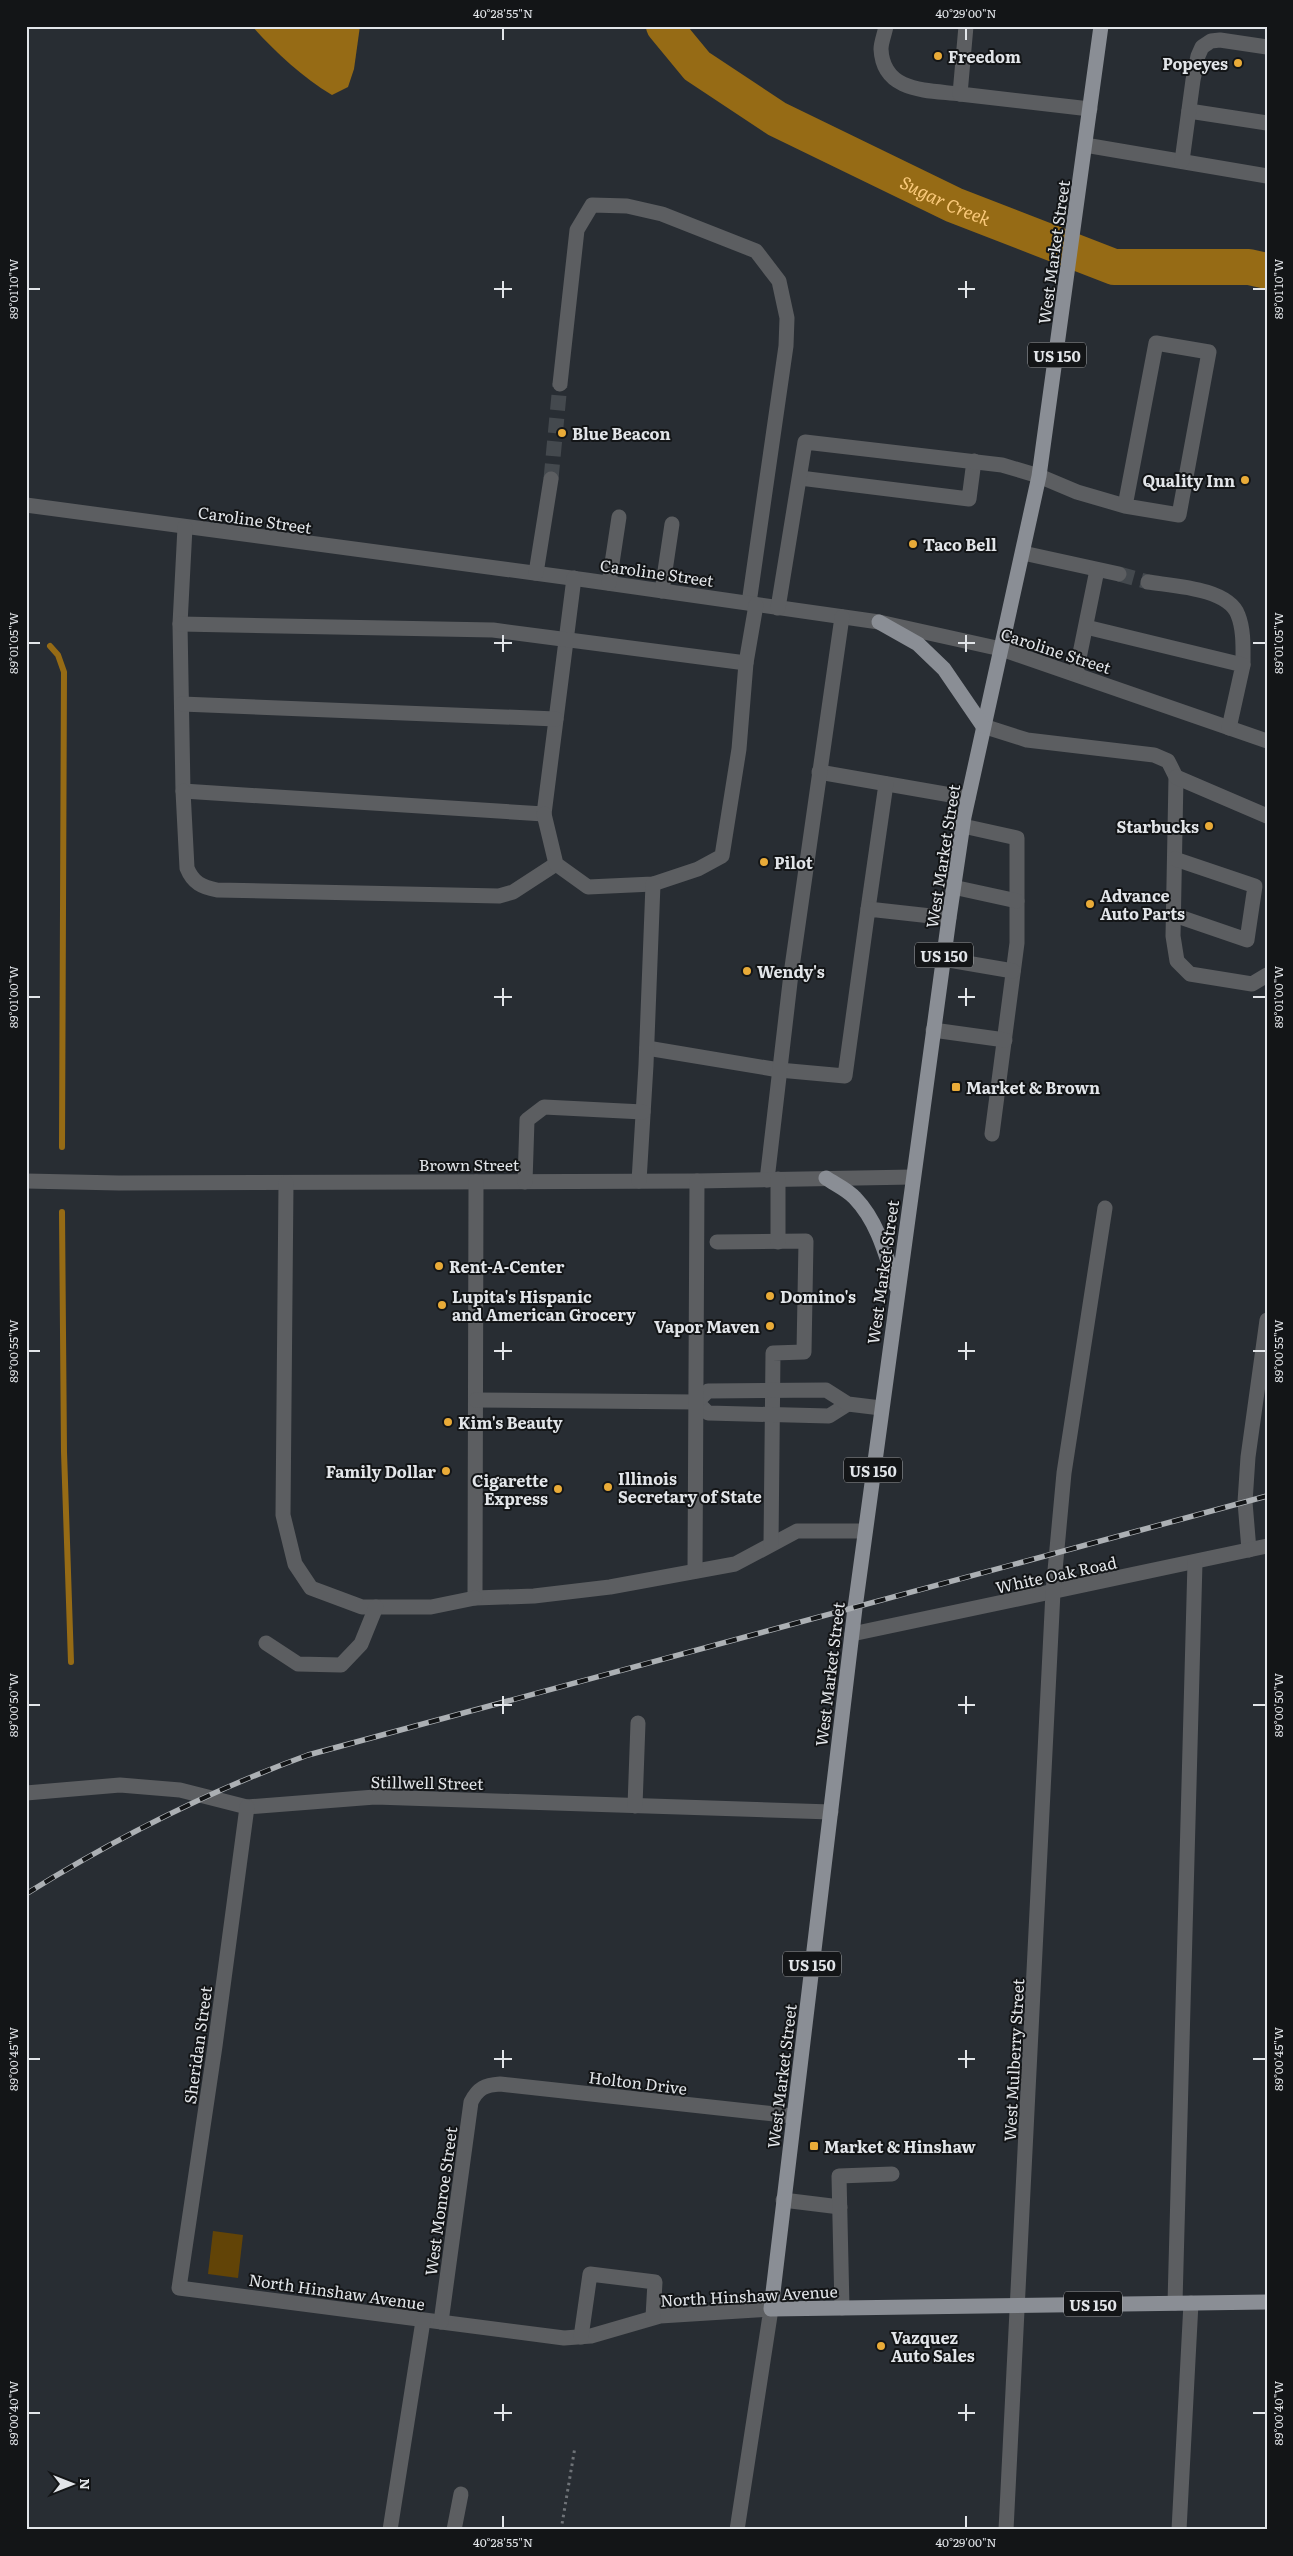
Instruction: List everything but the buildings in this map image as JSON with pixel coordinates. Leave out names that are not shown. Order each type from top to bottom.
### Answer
[{"type":"main road","name":"West Market Street","points":[[771,2309],[865,1531],[953,887],[968,798],[983,726],[1039,476],[1068,281],[1101,26]]},
{"type":"main road","points":[[879,622],[918,644],[944,669],[983,726]]},
{"type":"main road","points":[[826,1178],[854,1197],[872,1222],[882,1240],[897,1292]]},
{"type":"main road","name":"North Hinshaw Avenue","points":[[771,2309],[1267,2302]]},
{"type":"street","points":[[886,26],[881,49],[887,71],[904,87],[1090,109]]},
{"type":"street","points":[[960,94],[966,26]]},
{"type":"street","points":[[1182,161],[1198,56],[1202,48],[1211,41],[1220,40],[1267,47]]},
{"type":"street","points":[[1189,111],[1267,123]]},
{"type":"street","points":[[1086,145],[1267,176]]},
{"type":"street","points":[[560,384],[577,230],[592,205],[627,206],[662,214],[756,251],[780,281],[787,318],[786,346],[746,662],[739,749],[722,856],[698,869],[653,884],[588,887],[556,864],[544,814],[574,578]]},
{"type":"street","points":[[778,608],[806,442],[1002,465],[1039,476],[1078,492],[1125,506],[1179,515],[1209,352],[1156,343],[1125,506]]},
{"type":"street","points":[[800,478],[969,500],[974,462]]},
{"type":"street","points":[[536,573],[551,479]]},
{"type":"street","name":"Caroline Street","points":[[26,505],[574,578],[879,622],[1001,648],[1267,741]]},
{"type":"street","points":[[609,583],[619,517]]},
{"type":"street","points":[[662,591],[672,524]]},
{"type":"street","points":[[184,527],[180,624],[186,868],[190,878],[202,886],[217,890],[499,896],[513,892],[556,864]]},
{"type":"street","points":[[1023,553],[1119,574]]},
{"type":"street","points":[[1076,674],[1098,570]]},
{"type":"street","points":[[1148,582],[1208,592],[1228,601],[1238,614],[1243,636],[1243,664],[1229,728]]},
{"type":"street","points":[[778,1242],[773,1180],[779,1070],[818,772],[842,617]]},
{"type":"street","points":[[180,624],[493,630],[746,662]]},
{"type":"street","points":[[1086,627],[1243,664]]},
{"type":"street","points":[[182,704],[556,719]]},
{"type":"street","points":[[983,726],[1027,740],[1154,755],[1168,761],[1176,777],[1174,915],[1177,961],[1190,974],[1252,984],[1267,975]]},
{"type":"street","points":[[818,772],[968,798]]},
{"type":"street","points":[[1176,777],[1267,816]]},
{"type":"street","points":[[647,1048],[779,1070],[845,1076],[886,784]]},
{"type":"street","points":[[183,791],[544,814]]},
{"type":"street","points":[[963,826],[1017,838],[1017,943],[992,1134]]},
{"type":"street","points":[[1174,859],[1255,886],[1247,940],[1174,915]]},
{"type":"street","points":[[639,1181],[647,1048],[653,884]]},
{"type":"street","points":[[953,887],[1017,901]]},
{"type":"street","points":[[868,909],[949,918]]},
{"type":"street","points":[[943,959],[1013,971]]},
{"type":"street","points":[[933,1030],[1005,1040]]},
{"type":"street","points":[[525,1182],[526,1120],[544,1107],[643,1112]]},
{"type":"street","name":"Brown Street","points":[[26,1182],[525,1182],[913,1177]]},
{"type":"street","points":[[695,1571],[697,1181]]},
{"type":"street","points":[[286,1182],[283,1515],[295,1564],[311,1588],[362,1606],[431,1607],[476,1598],[534,1596],[610,1587],[735,1564],[797,1531],[865,1531]]},
{"type":"street","points":[[476,1182],[476,1598]]},
{"type":"street","name":"West Mulberry Street","points":[[1006,2530],[1053,1592],[1064,1473],[1106,1208]]},
{"type":"street","points":[[717,1242],[806,1241],[804,1352],[773,1353],[771,1544]]},
{"type":"street","points":[[1249,1550],[1245,1502],[1248,1457],[1267,1320]]},
{"type":"street","points":[[697,1402],[708,1391],[826,1390],[848,1404],[881,1408]]},
{"type":"street","points":[[476,1400],[697,1402],[708,1413],[828,1416],[848,1404]]},
{"type":"street","name":"White Oak Road","points":[[852,1634],[1267,1546]]},
{"type":"street","points":[[1174,2303],[1195,1562]]},
{"type":"street","points":[[266,1643],[298,1664],[341,1665],[361,1644],[376,1607]]},
{"type":"street","points":[[635,1806],[638,1723]]},
{"type":"street","name":"Stillwell Street","points":[[26,1793],[120,1785],[180,1790],[247,1807],[375,1797],[830,1812]]},
{"type":"street","name":"Sheridan Street","points":[[179,2288],[215,2046],[247,1807]]},
{"type":"street","name":"Holton Drive","points":[[481,2088],[487,2084],[500,2084],[793,2116]]},
{"type":"street","name":"West Monroe Street","points":[[442,2322],[471,2102],[481,2088]]},
{"type":"street","points":[[842,2308],[839,2176],[892,2174]]},
{"type":"street","points":[[784,2200],[840,2207]]},
{"type":"street","points":[[581,2337],[590,2274],[655,2282],[653,2317]]},
{"type":"street","name":"North Hinshaw Avenue","points":[[179,2288],[564,2338],[591,2336],[653,2317],[680,2313],[771,2309]]},
{"type":"street","points":[[1180,2530],[1191,2303]]},
{"type":"street","name":"West Market Street","points":[[737,2530],[771,2309]]},
{"type":"street","points":[[390,2530],[423,2321]]},
{"type":"street","points":[[454,2530],[461,2494]]},
{"type":"path","points":[[561,2530],[575,2447]]},
{"type":"shaded area","points":[[252,26],[360,26],[354,69],[348,87],[332,95],[289,64]]},
{"type":"shaded area","points":[[213,2231],[243,2235],[238,2278],[208,2274]]},
{"type":"waterway","name":"Sugar Creek","points":[[664,26],[697,66],[777,119],[954,205],[1114,267],[1249,267],[1267,271]]},
{"type":"waterway","points":[[50,646],[58,655],[64,672],[62,1147]]},
{"type":"waterway","points":[[62,1212],[64,1452],[71,1662]]},
{"type":"tunnel","points":[[551,479],[560,384]]},
{"type":"tunnel","points":[[1119,574],[1148,582]]},
{"type":"railway","points":[[26,1894],[94,1854],[164,1817],[235,1784],[308,1755],[1267,1496]]},
{"type":"place","name":"Freedom","points":[[938,56]]},
{"type":"place","name":"Popeyes","points":[[1238,63]]},
{"type":"place","name":"Blue Beacon","points":[[562,433]]},
{"type":"place","name":"Quality Inn","points":[[1245,480]]},
{"type":"place","name":"Taco Bell","points":[[913,544]]},
{"type":"place","name":"Starbucks","points":[[1209,826]]},
{"type":"place","name":"Pilot","points":[[764,862]]},
{"type":"place","name":"Advance Auto Parts","points":[[1090,904]]},
{"type":"place","name":"Wendy's","points":[[747,971]]},
{"type":"place","name":"Market & Brown","points":[[956,1087]]},
{"type":"place","name":"Rent-A-Center","points":[[439,1266]]},
{"type":"place","name":"Domino's","points":[[770,1296]]},
{"type":"place","name":"Lupita's Hispanic and American Grocery","points":[[442,1305]]},
{"type":"place","name":"Vapor Maven","points":[[770,1326]]},
{"type":"place","name":"Kim's Beauty","points":[[448,1422]]},
{"type":"place","name":"Family Dollar","points":[[446,1471]]},
{"type":"place","name":"Illinois Secretary of State","points":[[608,1487]]},
{"type":"place","name":"Cigarette Express","points":[[558,1489]]},
{"type":"place","name":"Market & Hinshaw","points":[[814,2146]]},
{"type":"place","name":"Vazquez Auto Sales","points":[[881,2346]]}]
